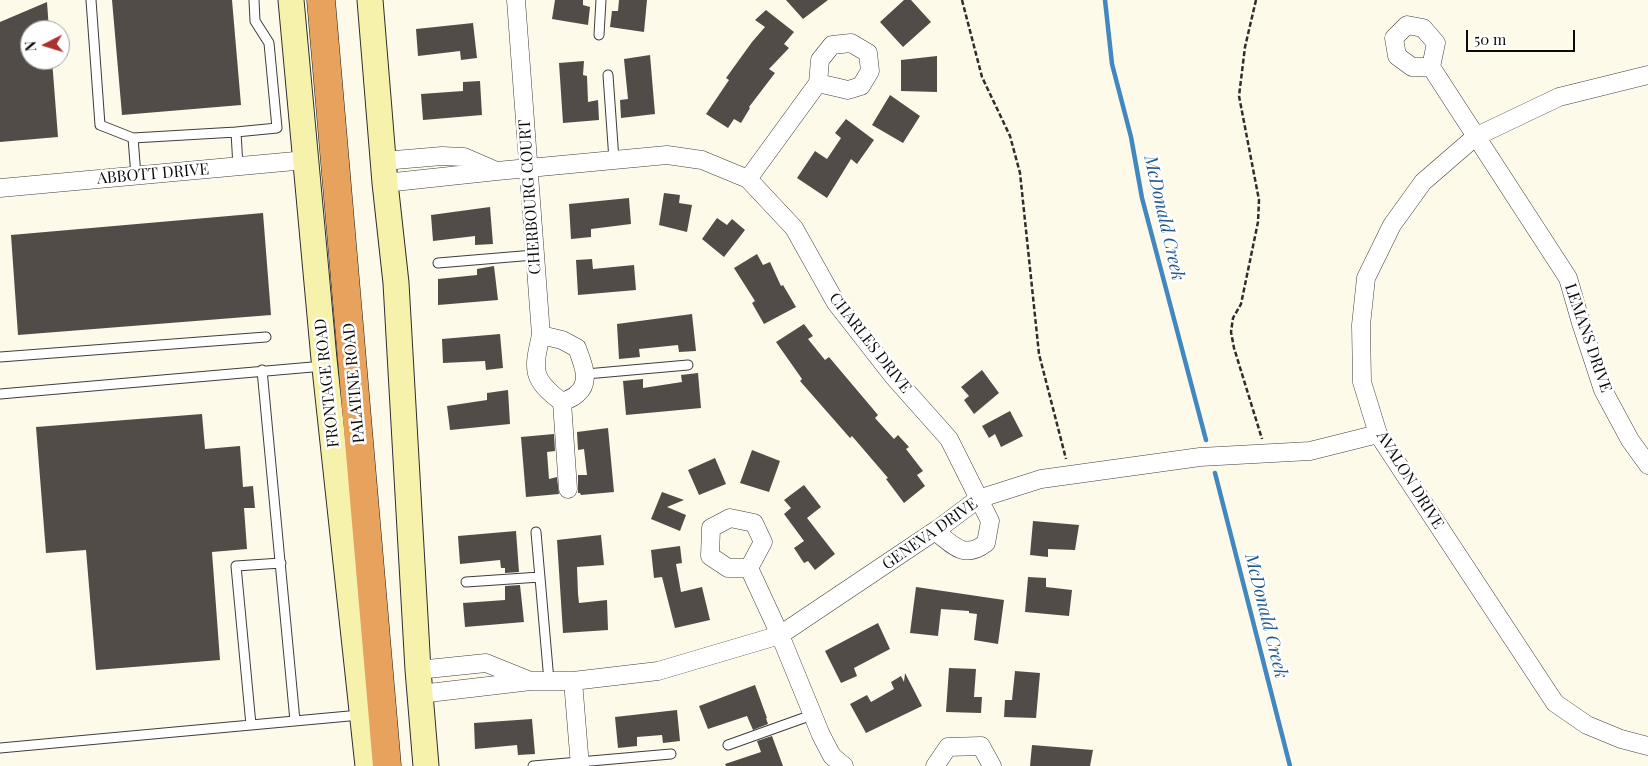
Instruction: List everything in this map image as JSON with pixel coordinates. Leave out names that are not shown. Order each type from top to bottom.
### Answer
[{"type":"highway","name":"PALATINE ROAD","points":[[321,0],[387,766]]},
{"type":"highway","name":"PALATINE ROAD","points":[[340,0],[406,766]]},
{"type":"street","name":"FRONTAGE ROAD","points":[[291,0],[324,366],[368,766]]},
{"type":"street","points":[[370,0],[384,172],[396,283],[419,682],[426,766]]},
{"type":"street","name":"CHERBOURG COURT","points":[[516,0],[540,334],[536,355],[536,375],[546,390],[562,402]]},
{"type":"street","points":[[748,179],[818,84],[820,60],[832,45],[851,43],[868,53],[870,71],[861,86],[848,90],[818,84]]},
{"type":"street","name":"LEMANS DRIVE","points":[[1431,67],[1568,278],[1603,390],[1630,440],[1648,465]]},
{"type":"street","name":"AVALON DRIVE","points":[[1648,75],[1559,97],[1475,136],[1423,182],[1392,225],[1366,278],[1361,325],[1362,382],[1378,434],[1555,703],[1587,725],[1621,739],[1648,746]]},
{"type":"street","name":"CHARLES DRIVE","points":[[384,172],[442,156],[464,157],[497,171],[668,155],[702,160],[748,179],[794,228],[836,303],[893,376],[949,439],[990,521],[986,543],[979,549],[971,551],[962,551],[935,531]]},
{"type":"street","name":"ABBOTT DRIVE","points":[[0,188],[306,160]]},
{"type":"street","points":[[540,334],[562,340],[577,348],[586,374],[585,383],[578,394],[562,402],[568,489]]},
{"type":"street","name":"GENEVA DRIVE","points":[[419,682],[573,680],[658,671],[780,635],[935,531],[978,498],[1041,480],[1070,475],[1200,457],[1310,451],[1378,434]]},
{"type":"street","points":[[749,568],[780,635],[812,715],[832,756],[844,766]]},
{"type":"street","name":"GENEVA DRIVE","points":[[419,682],[486,663],[531,681]]},
{"type":"street","points":[[573,680],[580,764]]},
{"type":"street","points":[[935,766],[948,747],[982,746],[992,766]]},
{"type":"lane","points":[[91,0],[100,125],[133,138],[278,128],[269,43],[255,21],[254,0]]},
{"type":"lane","points":[[599,35],[601,0]]},
{"type":"lane","points":[[608,75],[614,160]]},
{"type":"lane","points":[[236,132],[238,167]]},
{"type":"lane","points":[[133,138],[136,176]]},
{"type":"lane","points":[[438,263],[534,255]]},
{"type":"lane","points":[[0,357],[266,337]]},
{"type":"lane","points":[[586,374],[688,365]]},
{"type":"lane","points":[[0,394],[324,366]]},
{"type":"lane","points":[[262,370],[295,721]]},
{"type":"lane","points":[[536,532],[549,681]]},
{"type":"lane","points":[[250,725],[236,566],[280,563]]},
{"type":"lane","points":[[466,582],[540,577]]},
{"type":"lane","points":[[0,748],[363,715]]},
{"type":"lane","points":[[728,745],[812,715]]},
{"type":"lane","points":[[534,766],[580,764],[671,754]]},
{"type":"path","points":[[962,0],[982,77],[1010,136],[1020,172],[1039,354],[1070,475]]},
{"type":"path","points":[[1256,0],[1246,47],[1239,96],[1259,200],[1258,222],[1241,304],[1234,318],[1231,332],[1234,348],[1267,453]]},
{"type":"building","points":[[112,0],[232,0],[241,105],[122,115]]},
{"type":"building","points":[[555,0],[583,0],[583,5],[590,7],[588,25],[552,19]]},
{"type":"building","points":[[619,0],[647,0],[644,32],[610,27],[612,11],[618,11]]},
{"type":"building","points":[[786,0],[828,0],[803,19]]},
{"type":"building","points":[[904,0],[911,0],[931,22],[903,47],[880,22]]},
{"type":"building","points":[[47,2],[48,20],[20,20],[20,70],[53,70],[58,137],[0,142],[0,22]]},
{"type":"building","points":[[766,10],[794,32],[784,44],[789,48],[769,69],[775,73],[749,107],[741,123],[734,119],[728,128],[706,114],[729,80],[726,78],[765,27],[755,20]]},
{"type":"building","points":[[473,23],[477,58],[461,60],[460,51],[418,56],[416,29]]},
{"type":"building","points":[[650,55],[655,114],[621,118],[620,100],[628,99],[624,59]]},
{"type":"building","points":[[937,56],[937,92],[901,91],[901,60]]},
{"type":"building","points":[[584,61],[583,75],[587,76],[588,102],[598,100],[599,120],[563,123],[559,63]]},
{"type":"building","points":[[480,81],[482,115],[423,120],[421,94],[463,91],[463,82]]},
{"type":"building","points":[[890,95],[920,116],[903,143],[872,125]]},
{"type":"building","points":[[846,119],[874,140],[857,164],[851,159],[827,198],[797,178],[815,151],[827,159],[841,138],[835,133]]},
{"type":"building","points":[[664,193],[680,195],[679,203],[692,205],[687,232],[659,225]]},
{"type":"building","points":[[629,198],[631,224],[591,229],[591,237],[571,239],[569,204]]},
{"type":"building","points":[[490,207],[493,244],[475,245],[475,236],[433,241],[431,215]]},
{"type":"building","points":[[263,213],[271,315],[18,335],[11,235]]},
{"type":"building","points":[[717,218],[727,225],[732,219],[745,230],[724,257],[702,239]]},
{"type":"building","points":[[757,254],[763,265],[770,262],[781,286],[783,285],[796,307],[764,324],[752,303],[755,301],[734,268]]},
{"type":"building","points":[[592,259],[593,269],[634,265],[636,290],[578,295],[576,260]]},
{"type":"building","points":[[494,266],[498,300],[438,305],[438,279],[477,275],[477,269]]},
{"type":"building","points":[[692,314],[696,351],[679,352],[678,345],[639,349],[640,357],[619,359],[617,324]]},
{"type":"building","points":[[804,324],[813,336],[808,339],[825,360],[829,357],[878,415],[875,418],[894,439],[898,435],[909,447],[906,449],[923,471],[917,475],[925,486],[904,503],[886,479],[888,478],[852,436],[850,438],[800,381],[802,379],[776,342]]},
{"type":"building","points":[[500,334],[503,368],[486,370],[485,361],[443,363],[442,339]]},
{"type":"building","points":[[982,370],[999,393],[974,414],[964,400],[969,396],[961,387]]},
{"type":"building","points":[[698,373],[701,408],[626,415],[623,381],[643,379],[643,388],[682,382],[681,375]]},
{"type":"building","points":[[508,390],[510,424],[450,430],[447,406],[487,400],[487,393]]},
{"type":"building","points":[[1010,411],[1023,436],[1001,447],[995,434],[989,438],[982,426]]},
{"type":"building","points":[[202,414],[205,449],[240,446],[243,487],[253,486],[255,508],[244,508],[247,549],[212,552],[220,660],[96,670],[86,550],[46,553],[36,427]]},
{"type":"building","points":[[608,428],[614,492],[581,495],[578,493],[578,475],[587,475],[584,449],[578,450],[577,432]]},
{"type":"building","points":[[554,434],[555,451],[547,452],[549,479],[557,477],[559,494],[526,497],[521,437]]},
{"type":"building","points":[[752,450],[780,461],[769,492],[740,483]]},
{"type":"building","points":[[715,458],[726,484],[699,495],[688,470]]},
{"type":"building","points":[[804,485],[821,507],[807,518],[835,554],[815,570],[808,561],[804,563],[794,548],[804,541],[784,514],[791,508],[784,500]]},
{"type":"building","points":[[662,492],[684,500],[667,507],[686,515],[680,531],[651,519]]},
{"type":"building","points":[[1033,521],[1079,525],[1075,550],[1048,549],[1048,557],[1030,555]]},
{"type":"building","points":[[516,531],[519,572],[505,573],[505,568],[501,568],[500,560],[460,564],[458,536]]},
{"type":"building","points":[[601,535],[604,565],[577,567],[578,594],[579,603],[607,600],[608,630],[563,633],[557,540]]},
{"type":"building","points":[[680,546],[682,563],[676,564],[681,592],[702,587],[710,620],[675,628],[662,577],[654,578],[651,550]]},
{"type":"building","points":[[1028,577],[1046,578],[1046,587],[1072,590],[1069,616],[1025,612]]},
{"type":"building","points":[[520,585],[524,622],[465,627],[463,603],[505,600],[505,586]]},
{"type":"building","points":[[916,587],[1004,600],[998,644],[974,640],[977,614],[969,613],[969,611],[941,609],[938,636],[910,633]]},
{"type":"building","points":[[878,623],[890,649],[854,668],[857,676],[841,683],[825,651]]},
{"type":"building","points":[[949,668],[976,669],[974,697],[982,697],[981,713],[946,712]]},
{"type":"building","points":[[1015,671],[1040,673],[1036,718],[1004,717],[1005,700],[1012,700]]},
{"type":"building","points":[[905,673],[922,706],[866,733],[850,704],[867,695],[871,702],[894,689],[891,682],[901,676],[904,682]]},
{"type":"building","points":[[755,685],[768,724],[753,730],[747,716],[708,729],[699,706]]},
{"type":"building","points":[[677,710],[680,741],[663,743],[662,735],[637,737],[637,746],[618,748],[615,717]]},
{"type":"building","points":[[532,719],[535,754],[518,755],[517,745],[475,749],[474,723]]},
{"type":"building","points":[[772,736],[783,766],[726,766],[725,764],[761,752],[757,741]]},
{"type":"building","points":[[1032,745],[1093,750],[1090,766],[1030,766]]},
{"type":"waterway","name":"McDonald Creek","points":[[1105,0],[1112,64],[1131,137],[1142,198],[1206,440]]},
{"type":"waterway","name":"McDonald Creek","points":[[1215,473],[1290,766]]}]
